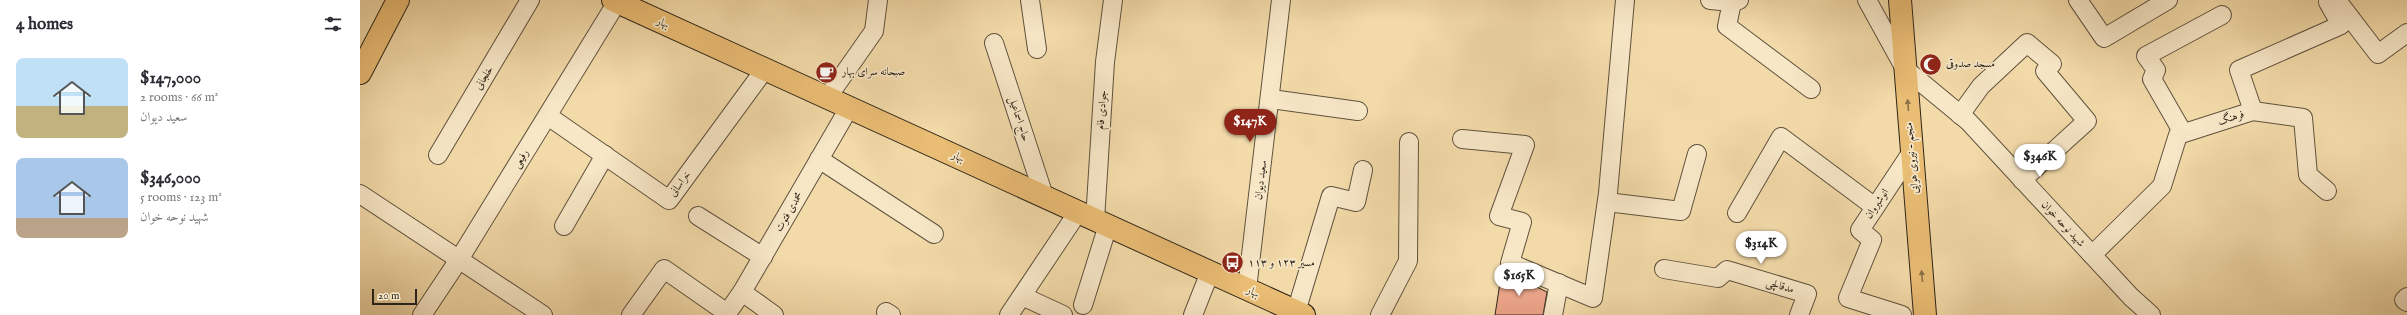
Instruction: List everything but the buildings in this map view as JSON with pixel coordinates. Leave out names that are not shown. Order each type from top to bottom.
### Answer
[{"type":"main road","points":[[360,73],[398,0]]},
{"type":"main road","name":"منجم - نیروی هوایی","points":[[1900,0],[1925,315]]},
{"type":"main road","name":"بهار","points":[[615,1],[1300,313]]},
{"type":"street","name":"خلجانی","points":[[438,155],[530,0]]},
{"type":"street","points":[[827,98],[874,31],[878,0]]},
{"type":"street","points":[[1030,0],[1037,49]]},
{"type":"street","name":"جوادی فام","points":[[1083,305],[1094,219],[1105,62],[1113,0]]},
{"type":"street","name":"سعید دیوان","points":[[1247,289],[1271,99],[1281,0]]},
{"type":"street","points":[[1462,139],[1525,145],[1499,216],[1522,222],[1510,263],[1594,298],[1607,202],[1625,0]]},
{"type":"street","points":[[1710,0],[1736,1],[1727,26],[1810,89]]},
{"type":"street","points":[[1867,0],[1905,69]]},
{"type":"street","points":[[2078,0],[2104,38],[2168,0]]},
{"type":"street","name":"فرهنگ","points":[[2183,133],[2253,111],[2239,70],[2341,24],[2328,2],[2330,0]]},
{"type":"street","points":[[2337,0],[2378,54],[2407,33]]},
{"type":"street","name":"رفیعی","points":[[422,315],[460,258],[548,116],[615,1]]},
{"type":"street","points":[[2092,256],[2162,186],[2178,135],[2183,133],[2152,80],[2156,70],[2146,56],[2222,15]]},
{"type":"street","name":"حاج اسماعیل","points":[[994,43],[1044,196]]},
{"type":"street","points":[[1960,115],[1981,86],[2027,43],[2052,64],[2045,71],[2087,121],[2022,180]]},
{"type":"street","name":"خراسانی","points":[[548,116],[669,200],[765,69]]},
{"type":"street","name":"شهید نوحه خوان","points":[[1905,69],[1960,115],[2092,256],[2151,315]]},
{"type":"street","points":[[1271,99],[1358,111]]},
{"type":"street","name":"محمدی فتوت","points":[[727,314],[763,257],[849,108]]},
{"type":"street","points":[[2253,111],[2303,118],[2308,175],[2327,191]]},
{"type":"street","points":[[1737,213],[1781,137],[1875,207]]},
{"type":"street","points":[[1380,315],[1408,261],[1409,142]]},
{"type":"street","name":"انوشیروان","points":[[1902,315],[1848,298],[1872,240],[1860,230],[1911,153]]},
{"type":"street","points":[[1607,202],[1681,211],[1697,154]]},
{"type":"street","points":[[564,226],[605,155]]},
{"type":"street","points":[[819,159],[934,234]]},
{"type":"street","points":[[1300,313],[1331,196],[1356,202],[1363,170]]},
{"type":"street","points":[[360,194],[460,258],[543,315]]},
{"type":"street","points":[[698,216],[763,257]]},
{"type":"street","points":[[1009,315],[1022,296],[1094,219]]},
{"type":"street","points":[[631,315],[664,269],[727,314]]},
{"type":"street","name":"مدقالچی","points":[[1664,269],[1718,278],[1727,270],[1807,294],[1799,315]]},
{"type":"street","points":[[1193,315],[1210,272]]},
{"type":"street","points":[[1553,315],[1559,284]]},
{"type":"street","points":[[742,292],[774,315]]},
{"type":"street","points":[[1022,296],[1063,315]]},
{"type":"street","points":[[2407,297],[2404,300],[2407,302]]},
{"type":"place","name":"مسجد صدوقی","points":[[1930,64]]},
{"type":"place","name":"صبحانه سرای بهار","points":[[826,72]]},
{"type":"place","name":"مسیر ۱۲۳ و ۱۱۳","points":[[1232,263]]}]
